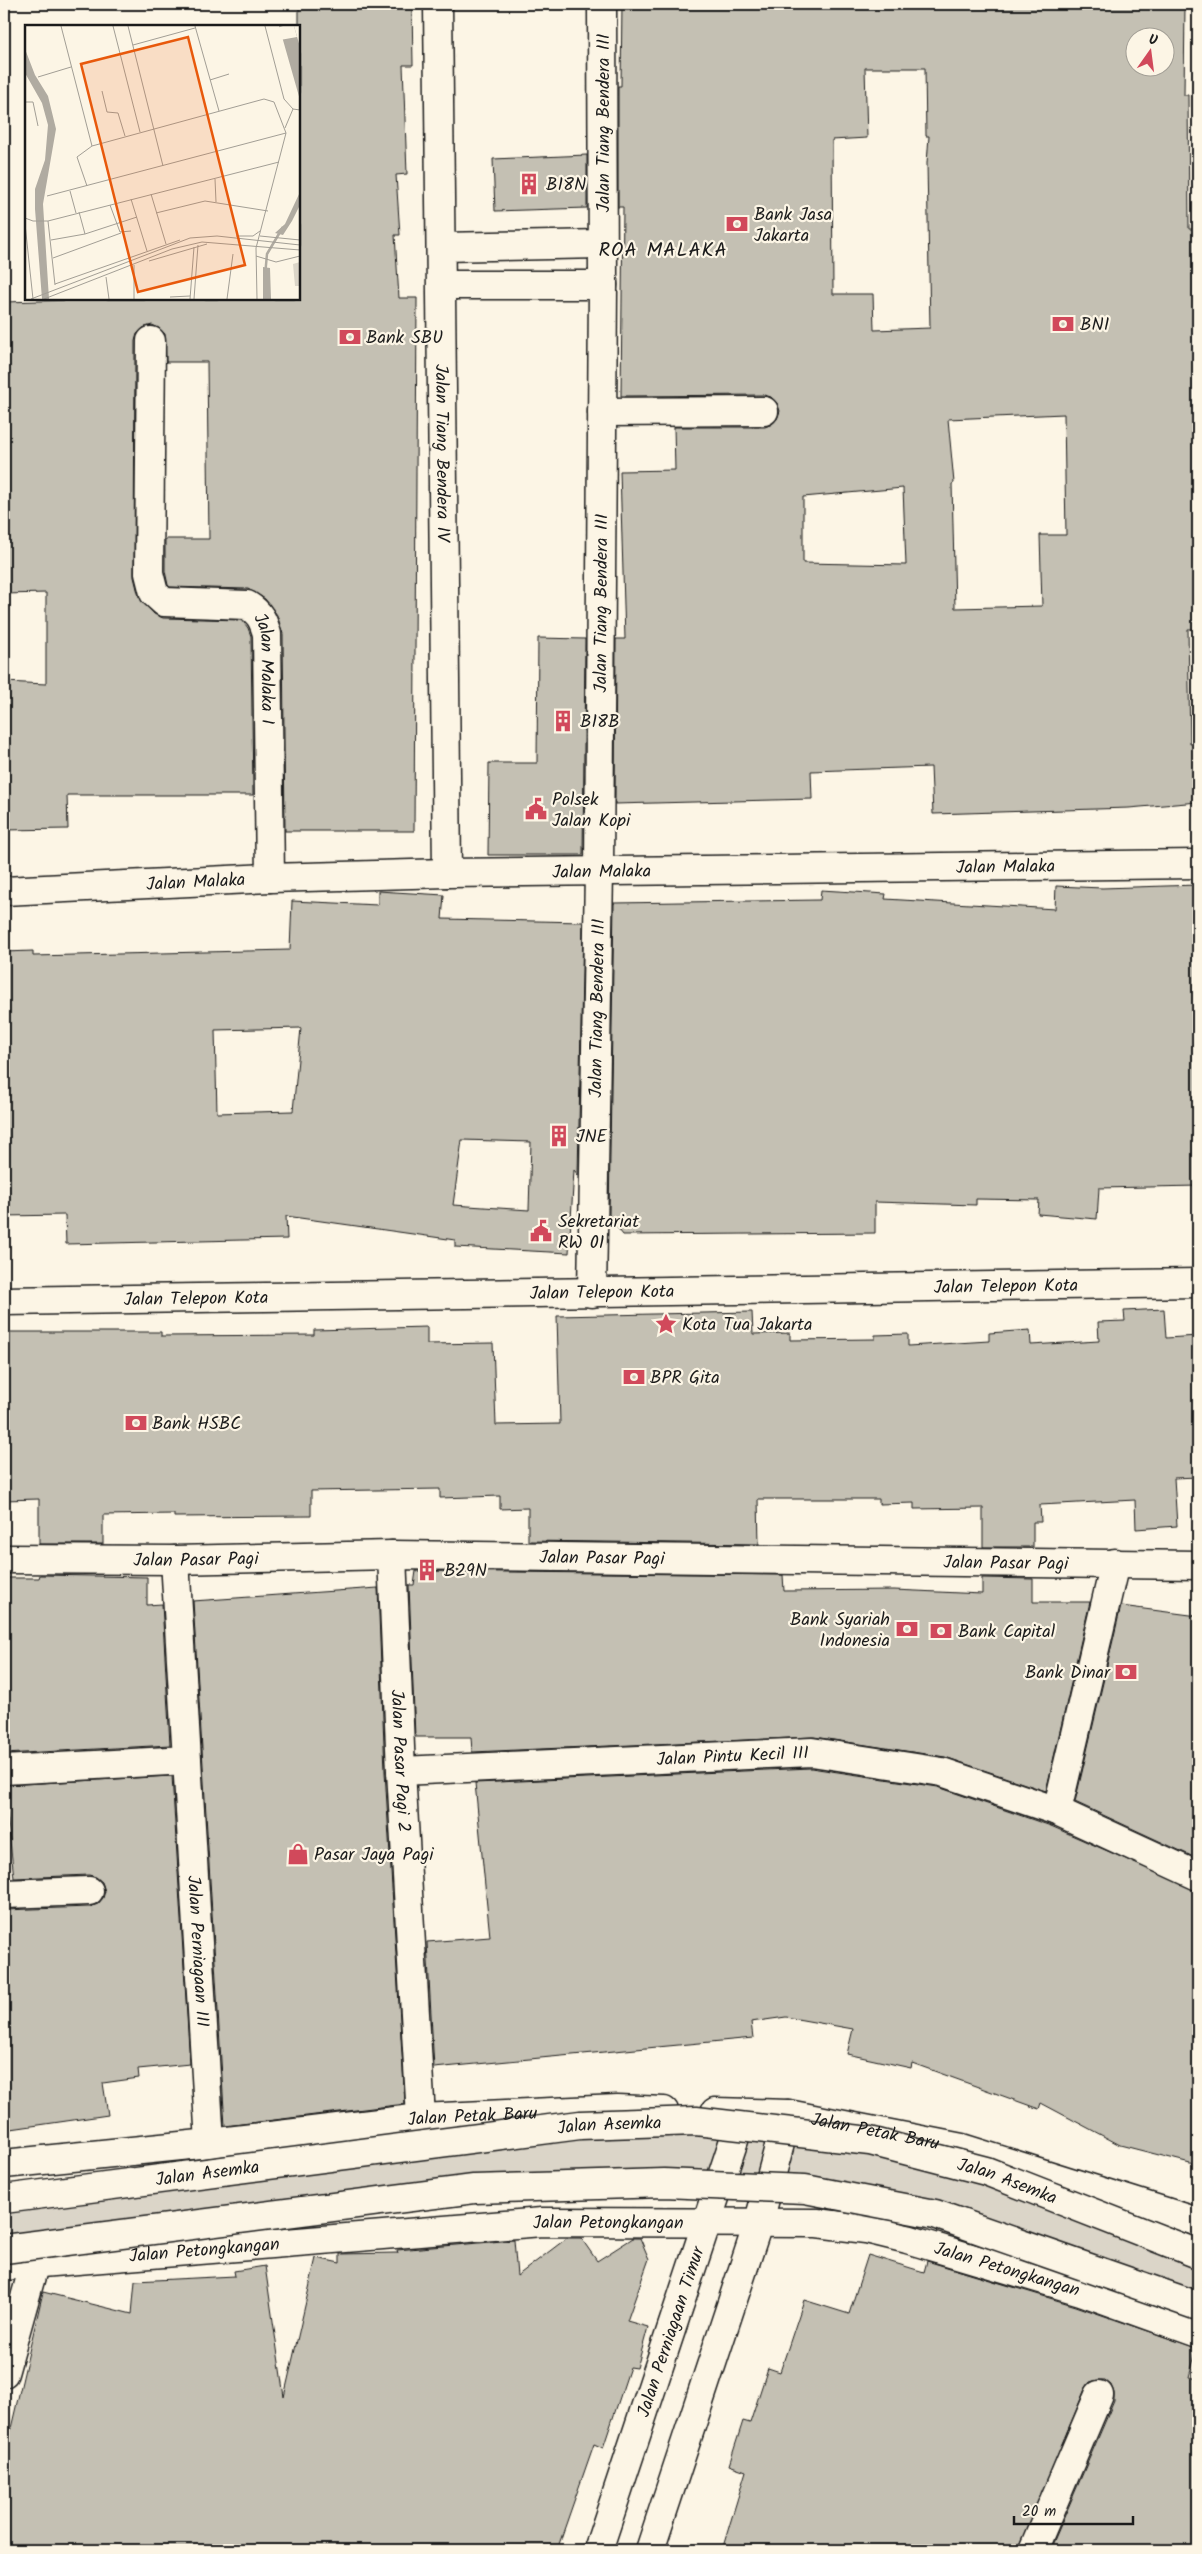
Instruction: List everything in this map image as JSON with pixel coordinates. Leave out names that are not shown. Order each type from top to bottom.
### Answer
[{"type":"street","name":"Jalan Tiang Bendera IV","points":[[438,4],[443,285],[447,873]]},
{"type":"street","name":"Jalan Tiang Bendera III","points":[[592,1293],[599,872],[603,285],[602,4]]},
{"type":"street","points":[[442,247],[603,244]]},
{"type":"street","points":[[443,285],[603,285]]},
{"type":"street","name":"Jalan Malaka I","points":[[151,341],[149,573],[154,593],[164,602],[247,606],[256,611],[262,618],[267,634],[270,878]]},
{"type":"street","points":[[602,412],[764,411]]},
{"type":"street","name":"Jalan Malaka","points":[[4,891],[270,878],[447,873],[1198,864]]},
{"type":"street","name":"Jalan Telepon Kota","points":[[4,1301],[1198,1283]]},
{"type":"street","name":"Jalan Pasar Pagi","points":[[4,1559],[175,1560],[392,1555],[1198,1565]]},
{"type":"street","name":"Jalan Pasar Pagi 2","points":[[392,1555],[401,1771],[421,2118]]},
{"type":"street","name":"Jalan Perniagaan III","points":[[175,1560],[210,2143]]},
{"type":"street","points":[[1057,1811],[1114,1563]]},
{"type":"street","name":"Jalan Pintu Kecil III","points":[[401,1771],[812,1752],[942,1772],[1057,1811],[1198,1876]]},
{"type":"street","points":[[4,1770],[187,1760]]},
{"type":"street","points":[[4,1894],[89,1891]]},
{"type":"street","name":"Jalan Petak Baru","points":[[4,2164],[210,2143],[421,2118],[617,2109],[788,2114],[962,2148],[1198,2222]]},
{"type":"street","name":"Jalan Perniagaan Timur","points":[[598,2550],[743,2113]]},
{"type":"street","points":[[650,2550],[759,2221],[788,2114]]},
{"type":"street","name":"Jalan Asemka","points":[[4,2199],[580,2125],[696,2121],[870,2141],[986,2171],[1198,2254]]},
{"type":"street","points":[[4,2250],[474,2188],[664,2183],[805,2189],[935,2214],[1198,2306]]},
{"type":"street","name":"Jalan Petongkangan","points":[[4,2266],[542,2222],[759,2221],[837,2225],[866,2229],[906,2239],[1081,2291],[1198,2333]]},
{"type":"street","points":[[4,2373],[35,2262]]},
{"type":"street","points":[[1033,2550],[1099,2395]]},
{"type":"shaded area","points":[[566,2127],[870,2141],[1198,2254],[1198,2311],[935,2214],[664,2183],[4,2249],[4,2199]]},
{"type":"building","points":[[299,4],[412,4],[413,65],[403,65],[407,174],[396,175],[400,235],[395,235],[399,298],[417,298],[414,831],[285,831],[283,634],[277,615],[265,599],[248,589],[170,587],[168,585],[165,571],[165,539],[209,539],[207,362],[166,362],[165,334],[159,328],[152,325],[143,328],[137,334],[135,341],[134,577],[139,597],[154,614],[163,618],[242,620],[248,628],[251,636],[253,795],[67,795],[68,829],[4,830],[4,682],[46,684],[46,593],[4,594],[4,302],[74,300],[300,300]]},
{"type":"building","points":[[622,4],[1185,4],[1184,95],[1188,95],[1189,229],[1198,229],[1198,629],[1188,629],[1190,744],[1198,743],[1198,802],[1129,808],[933,814],[931,767],[811,771],[812,799],[615,804],[616,639],[625,639],[620,471],[675,470],[674,427],[765,427],[777,419],[780,411],[777,403],[771,397],[764,395],[621,396],[623,207],[618,207],[618,86],[621,86]],"holes":[[[865,68],[925,68],[926,136],[929,136],[927,163],[930,328],[874,330],[873,294],[833,294],[832,140],[867,138]],[[1064,414],[1066,535],[1040,535],[1042,606],[955,608],[952,484],[954,483],[948,419]],[[903,488],[906,565],[803,563],[803,497]]]},
{"type":"building","name":"B18N","points":[[587,155],[587,208],[495,211],[493,159]]},
{"type":"building","points":[[538,638],[585,639],[583,855],[488,855],[489,763],[537,763]]},
{"type":"building","points":[[1198,885],[1198,1186],[1099,1188],[1097,1219],[1038,1214],[1039,1200],[976,1199],[976,1205],[875,1202],[875,1233],[623,1235],[609,1217],[614,903],[820,900],[821,890],[886,894],[885,899],[1055,909],[1056,886],[1102,888]]},
{"type":"building","points":[[378,891],[444,895],[442,919],[583,922],[578,1175],[574,1170],[569,1253],[455,1247],[455,1240],[286,1216],[287,1239],[66,1244],[65,1215],[4,1216],[4,952],[33,951],[33,956],[290,950],[292,901],[378,905]],"holes":[[[301,1028],[293,1111],[217,1113],[215,1030]],[[462,1140],[531,1142],[529,1210],[453,1205]]]},
{"type":"building","points":[[1164,1309],[1166,1338],[1198,1336],[1198,1477],[1174,1478],[1177,1526],[1136,1529],[1135,1500],[1040,1505],[1041,1522],[1033,1522],[1033,1547],[983,1547],[983,1508],[914,1509],[914,1503],[879,1504],[879,1499],[758,1499],[759,1544],[528,1541],[528,1508],[500,1509],[500,1496],[440,1498],[440,1489],[311,1491],[311,1516],[174,1517],[174,1514],[103,1515],[103,1544],[39,1544],[39,1499],[4,1500],[4,1332],[161,1332],[161,1336],[314,1335],[314,1330],[427,1327],[427,1344],[493,1343],[496,1425],[560,1424],[557,1316],[752,1312],[753,1334],[790,1333],[790,1340],[875,1339],[875,1335],[908,1334],[908,1346],[989,1341],[989,1333],[1030,1330],[1031,1345],[1099,1341],[1098,1322],[1125,1321],[1124,1311]]},
{"type":"building","points":[[416,1571],[783,1575],[784,1591],[894,1590],[982,1594],[982,1578],[1033,1579],[1033,1602],[1090,1602],[1046,1791],[945,1757],[814,1737],[472,1752],[471,1737],[415,1737],[409,1585],[414,1585]]},
{"type":"building","points":[[40,1575],[147,1577],[147,1605],[162,1604],[170,1745],[4,1754],[4,1578],[39,1578]]},
{"type":"building","name":"Pasar Jaya Pagi","points":[[378,1588],[385,1772],[405,2104],[225,2126],[193,1601]]},
{"type":"building","points":[[1121,1606],[1198,1616],[1198,1859],[1075,1802]]},
{"type":"building","points":[[811,1768],[938,1787],[1051,1826],[1198,1891],[1198,2165],[1120,2145],[1041,2103],[1039,2109],[912,2063],[911,2068],[847,2054],[853,2029],[786,2017],[751,2022],[753,2038],[434,2068],[427,1942],[490,1937],[475,1783]]},
{"type":"building","points":[[172,1776],[190,2064],[138,2069],[139,2078],[103,2083],[108,2115],[4,2130],[4,1910],[90,1907],[98,1904],[103,1898],[105,1891],[102,1882],[96,1877],[89,1875],[14,1878],[4,1785]]},
{"type":"building","points":[[567,2238],[581,2238],[597,2261],[633,2238],[640,2238],[649,2259],[627,2321],[648,2327],[637,2368],[630,2367],[603,2448],[594,2444],[557,2550],[4,2550],[4,2458],[43,2292],[132,2314],[135,2281],[235,2276],[234,2271],[265,2266],[284,2397],[316,2258],[340,2263],[340,2254],[398,2253],[397,2250],[514,2240],[517,2276]]},
{"type":"building","points":[[868,2255],[924,2272],[927,2261],[1076,2306],[1197,2348],[1189,2377],[1198,2379],[1198,2550],[1050,2550],[1114,2401],[1111,2385],[1105,2380],[1098,2380],[1090,2382],[1085,2389],[1018,2550],[722,2550],[746,2471],[729,2465],[743,2421],[750,2423],[768,2368],[780,2372],[804,2300],[849,2314]]},
{"type":"place","name":"B18N","points":[[529,184]]},
{"type":"place","name":"Bank Jasa Jakarta","points":[[737,224]]},
{"type":"place","name":"BNI","points":[[1063,324]]},
{"type":"place","name":"Bank SBU","points":[[350,337]]},
{"type":"place","name":"B18B","points":[[563,721]]},
{"type":"place","name":"Polsek Jalan Kopi","points":[[536,809]]},
{"type":"place","name":"JNE","points":[[559,1136]]},
{"type":"place","name":"Sekretariat RW 01","points":[[541,1231]]},
{"type":"place","name":"Kota Tua Jakarta","points":[[666,1324]]},
{"type":"place","name":"BPR Gita","points":[[634,1377]]},
{"type":"place","name":"Bank HSBC","points":[[136,1423]]},
{"type":"place","name":"B29N","points":[[427,1570]]},
{"type":"place","name":"Bank Syariah Indonesia","points":[[907,1629]]},
{"type":"place","name":"Bank Capital","points":[[941,1631]]},
{"type":"place","name":"Bank Dinar","points":[[1126,1672]]},
{"type":"place","name":"Pasar Jaya Pagi","points":[[298,1854]]},
{"type":"district","name":"ROA MALAKA","points":[[663,249]]}]
